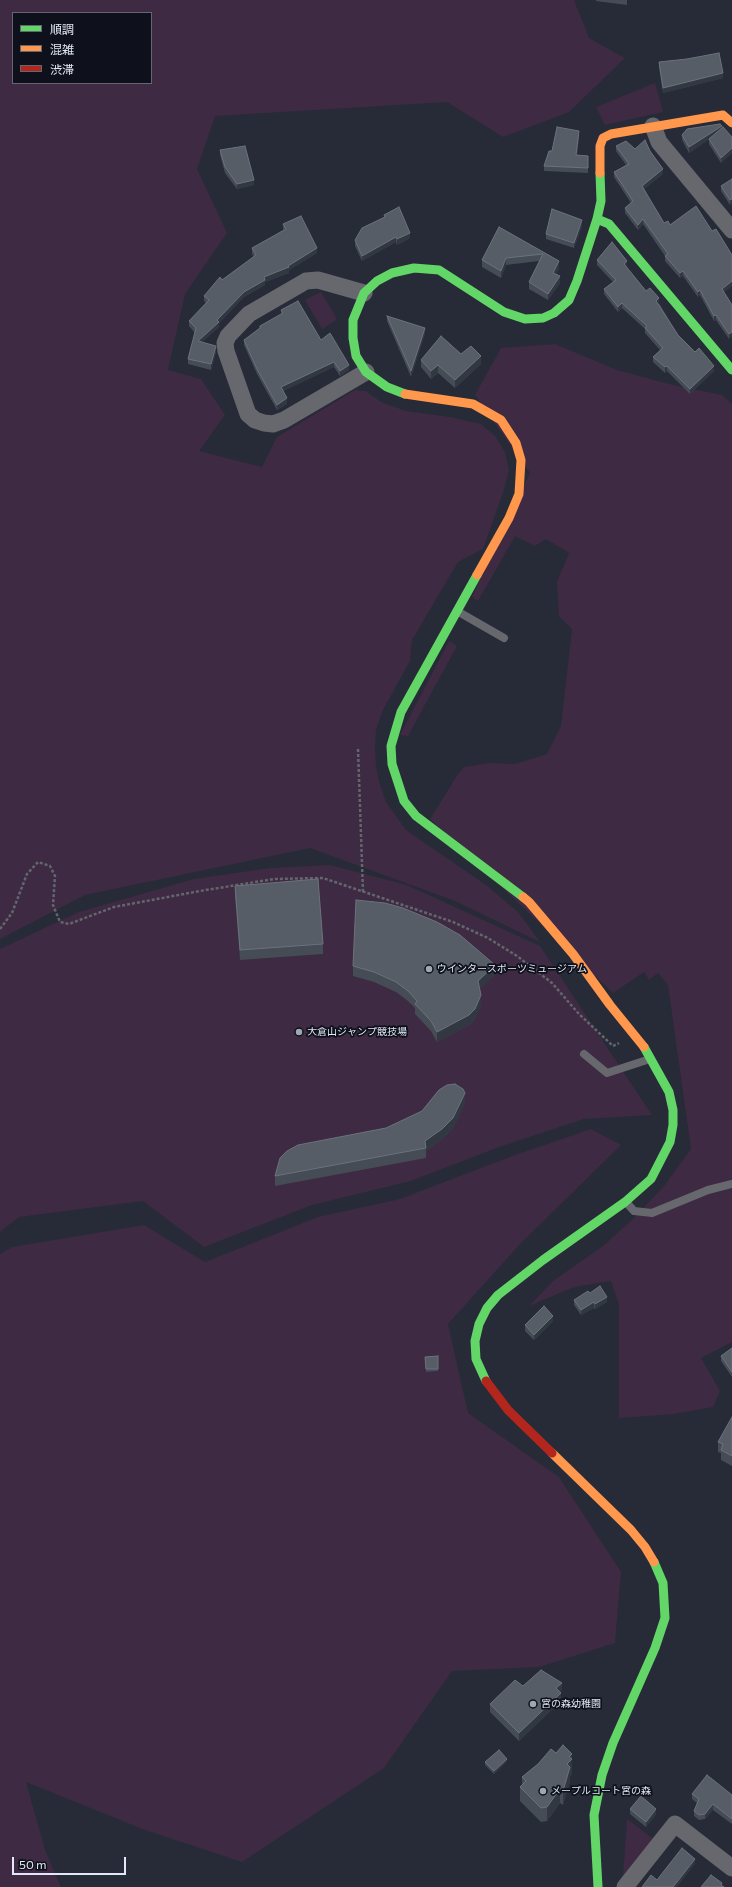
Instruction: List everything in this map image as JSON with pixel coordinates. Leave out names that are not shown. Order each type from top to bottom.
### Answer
[{"type":"street","points":[[598,1887],[594,1815],[602,1775],[613,1743],[655,1648],[665,1618],[663,1583],[656,1565],[645,1547],[631,1530],[508,1410],[493,1391],[482,1375],[476,1358],[475,1341],[487,1308],[498,1295],[543,1260],[625,1202],[651,1179],[670,1142],[673,1125],[670,1098],[663,1077],[635,1034],[610,1006],[573,954],[529,902],[416,816],[402,795],[392,764],[391,746],[401,712],[425,666],[509,518],[519,494],[521,460],[516,443],[501,420],[473,404],[408,395],[387,388],[366,372],[356,356],[353,338],[353,320],[364,293],[377,281],[392,273],[414,268],[439,270],[504,312],[525,319],[542,318],[554,313],[568,300],[577,281],[597,219],[601,201],[600,146],[603,138],[611,134],[653,126],[724,115],[732,122]]},
{"type":"street","points":[[653,126],[660,142],[732,230]]},
{"type":"street","points":[[597,219],[609,224],[732,370]]},
{"type":"street","points":[[364,293],[318,280],[306,281],[249,314],[228,336],[225,343],[226,351],[248,414],[255,420],[264,423],[273,424],[284,420],[366,372]]},
{"type":"street","points":[[625,1887],[675,1824],[732,1868]]},
{"type":"lane","points":[[456,611],[504,638]]},
{"type":"lane","points":[[584,1054],[607,1072],[652,1059]]},
{"type":"lane","points":[[625,1202],[634,1211],[652,1213],[708,1190],[732,1184]]},
{"type":"path","points":[[358,749],[363,892]]},
{"type":"path","points":[[0,929],[12,913],[27,874],[38,862],[50,866],[55,876],[53,905],[60,922],[69,924],[114,907],[274,879],[323,878],[453,922],[488,938],[518,956],[552,984],[579,1014],[613,1046],[635,1034]]},
{"type":"shaded area","points":[[0,0],[574,0],[589,38],[625,58],[569,112],[503,137],[447,102],[215,116],[197,169],[227,233],[185,294],[168,370],[201,379],[225,415],[199,451],[262,467],[277,437],[355,390],[366,391],[381,402],[406,411],[450,417],[481,424],[495,436],[505,452],[509,470],[503,493],[483,549],[458,562],[412,640],[410,661],[383,710],[376,729],[376,767],[386,802],[406,830],[486,885],[518,912],[540,942],[455,901],[310,848],[85,895],[0,939]]},
{"type":"shaded area","points":[[655,83],[663,112],[605,125],[596,107]]},
{"type":"shaded area","points":[[321,292],[337,319],[322,329],[305,300]]},
{"type":"shaded area","points":[[555,344],[617,370],[673,385],[722,395],[732,404],[732,1342],[701,1358],[720,1391],[713,1407],[674,1414],[619,1418],[619,1305],[611,1281],[574,1287],[529,1306],[553,1281],[603,1246],[633,1219],[664,1186],[691,1149],[668,985],[658,973],[649,980],[644,972],[613,993],[430,819],[464,767],[490,763],[515,764],[547,754],[561,726],[572,629],[559,616],[557,582],[569,553],[546,539],[535,546],[515,536],[478,601],[472,597],[530,473],[475,395],[501,348]]},
{"type":"shaded area","points":[[449,641],[457,646],[408,736],[400,735]]},
{"type":"shaded area","name":"大倉山ジャンプ競技場","points":[[330,865],[407,885],[540,946],[652,1115],[584,1119],[499,1147],[411,1181],[312,1205],[204,1247],[143,1201],[19,1217],[0,1232],[0,949],[79,912],[194,879],[270,868]]},
{"type":"shaded area","points":[[591,1129],[621,1145],[521,1243],[448,1324],[468,1413],[559,1477],[621,1572],[615,1643],[539,1667],[452,1671],[384,1768],[242,1862],[145,1830],[26,1782],[45,1850],[61,1887],[0,1887],[0,1254],[12,1247],[144,1225],[205,1262],[318,1217],[400,1199],[515,1155]]},
{"type":"shaded area","points":[[627,1819],[655,1840],[623,1877]]},
{"type":"building","points":[[719,53],[723,73],[663,88],[659,62]]},
{"type":"building","points":[[720,124],[722,126],[689,147],[682,135],[687,129]]},
{"type":"building","points":[[557,127],[579,131],[576,155],[588,156],[588,168],[544,166],[549,151],[552,151]]},
{"type":"building","points":[[723,127],[732,137],[732,148],[721,158],[709,139]]},
{"type":"building","points":[[645,140],[650,151],[663,169],[642,186],[664,223],[668,221],[670,225],[696,206],[712,231],[716,229],[732,255],[732,281],[722,289],[732,305],[732,332],[729,334],[716,315],[714,316],[700,290],[698,292],[683,271],[680,273],[665,256],[668,254],[643,219],[638,225],[625,208],[633,201],[614,172],[629,164],[616,146],[626,141],[635,149]]},
{"type":"building","points":[[245,146],[254,180],[237,184],[225,167],[220,150]]},
{"type":"building","points":[[732,179],[732,199],[730,200],[721,186]]},
{"type":"building","points":[[399,207],[410,233],[397,239],[396,237],[362,256],[355,240],[362,228],[385,217],[384,215]]},
{"type":"building","points":[[552,209],[582,220],[574,243],[546,234]]},
{"type":"building","points":[[301,216],[317,248],[288,266],[289,267],[264,277],[265,280],[244,292],[217,320],[219,322],[198,341],[216,346],[211,364],[188,359],[196,328],[189,321],[209,300],[204,296],[220,277],[222,280],[256,255],[252,248],[286,229],[283,224]]},
{"type":"building","points":[[499,227],[559,261],[553,273],[560,276],[548,294],[529,282],[543,254],[506,258],[501,271],[482,260]]},
{"type":"building","points":[[612,242],[627,261],[624,264],[646,291],[650,288],[659,298],[656,301],[678,335],[695,352],[699,348],[714,366],[690,389],[667,366],[665,367],[653,357],[663,348],[645,328],[647,326],[622,303],[618,307],[604,289],[616,280],[597,260]]},
{"type":"building","points":[[298,301],[321,340],[330,333],[349,365],[340,371],[334,362],[281,387],[287,398],[277,405],[257,369],[244,340],[260,328],[260,326],[283,313],[281,310]]},
{"type":"building","points":[[387,316],[425,328],[411,371]]},
{"type":"building","points":[[441,336],[461,354],[471,346],[481,356],[455,380],[438,365],[431,371],[421,360]]},
{"type":"building","points":[[318,879],[323,944],[240,950],[235,886]]},
{"type":"building","points":[[356,900],[385,903],[403,908],[437,922],[460,935],[495,965],[478,981],[481,995],[475,1009],[469,1015],[437,1032],[431,1021],[415,1004],[417,1001],[408,991],[396,982],[374,972],[353,966]]},
{"type":"building","points":[[455,1084],[463,1089],[465,1093],[453,1118],[442,1129],[425,1141],[426,1148],[275,1176],[280,1158],[287,1151],[298,1145],[386,1128],[422,1111],[439,1090],[447,1085]]},
{"type":"building","points":[[600,1286],[607,1297],[595,1304],[594,1302],[581,1310],[574,1300],[588,1291],[590,1293]]},
{"type":"building","points":[[544,1306],[553,1316],[534,1335],[525,1325]]},
{"type":"building","points":[[732,1348],[732,1372],[721,1356]]},
{"type":"building","points":[[438,1356],[438,1369],[426,1369],[425,1357]]},
{"type":"building","points":[[732,1417],[732,1456],[721,1450],[723,1444],[718,1442]]},
{"type":"building","points":[[541,1670],[562,1683],[556,1688],[561,1693],[519,1733],[490,1704],[515,1680],[523,1686]]},
{"type":"building","points":[[563,1745],[572,1754],[569,1757],[572,1759],[567,1764],[570,1767],[563,1791],[560,1789],[547,1807],[541,1808],[520,1787],[526,1781],[522,1777],[538,1764],[551,1749],[556,1753]]},
{"type":"building","points":[[499,1750],[507,1759],[494,1771],[485,1762]]},
{"type":"building","points":[[707,1775],[732,1795],[732,1819],[713,1804],[705,1814],[699,1815],[694,1811],[699,1799],[692,1794]]},
{"type":"building","points":[[641,1796],[656,1809],[646,1822],[630,1809]]},
{"type":"building","points":[[682,1848],[695,1859],[673,1887],[642,1887],[651,1875],[657,1880]]},
{"type":"building","points":[[711,1875],[722,1883],[721,1885],[724,1887],[701,1887]]},
{"type":"traffic: fast","points":[[405,394],[387,387],[366,372],[356,356],[353,338],[353,320],[364,293],[377,281],[392,273],[414,268],[439,270],[504,312],[525,319],[543,318],[554,313],[569,300],[577,281],[597,219],[601,201],[600,173]]},
{"type":"traffic: fast","points":[[597,219],[609,224],[732,370]]},
{"type":"traffic: fast","points":[[477,575],[401,712],[391,746],[392,764],[404,801],[416,816],[523,897]]},
{"type":"traffic: fast","points":[[486,1381],[476,1359],[475,1341],[479,1324],[487,1308],[498,1295],[543,1260],[625,1202],[651,1179],[670,1142],[673,1125],[673,1110],[669,1092],[644,1047]]},
{"type":"traffic: fast","points":[[598,1887],[594,1815],[602,1775],[613,1743],[655,1648],[665,1618],[663,1583],[654,1562]]},
{"type":"traffic: slow","points":[[600,173],[600,146],[603,138],[611,134],[723,115],[732,123]]},
{"type":"traffic: slow","points":[[405,394],[473,404],[501,420],[516,443],[521,460],[519,494],[509,518],[477,575]]},
{"type":"traffic: slow","points":[[523,897],[529,902],[573,954],[610,1005],[644,1047]]},
{"type":"traffic: slow","points":[[552,1453],[631,1530],[645,1547],[654,1562]]},
{"type":"traffic: jam","points":[[486,1381],[508,1410],[552,1453]]},
{"type":"place","name":"ウインタースポーツミュージアム","points":[[429,969]]},
{"type":"place","name":"大倉山ジャンプ競技場","points":[[299,1032]]},
{"type":"place","name":"宮の森幼稚園","points":[[533,1704]]},
{"type":"place","name":"メープルコート宮の森","points":[[543,1791]]}]
